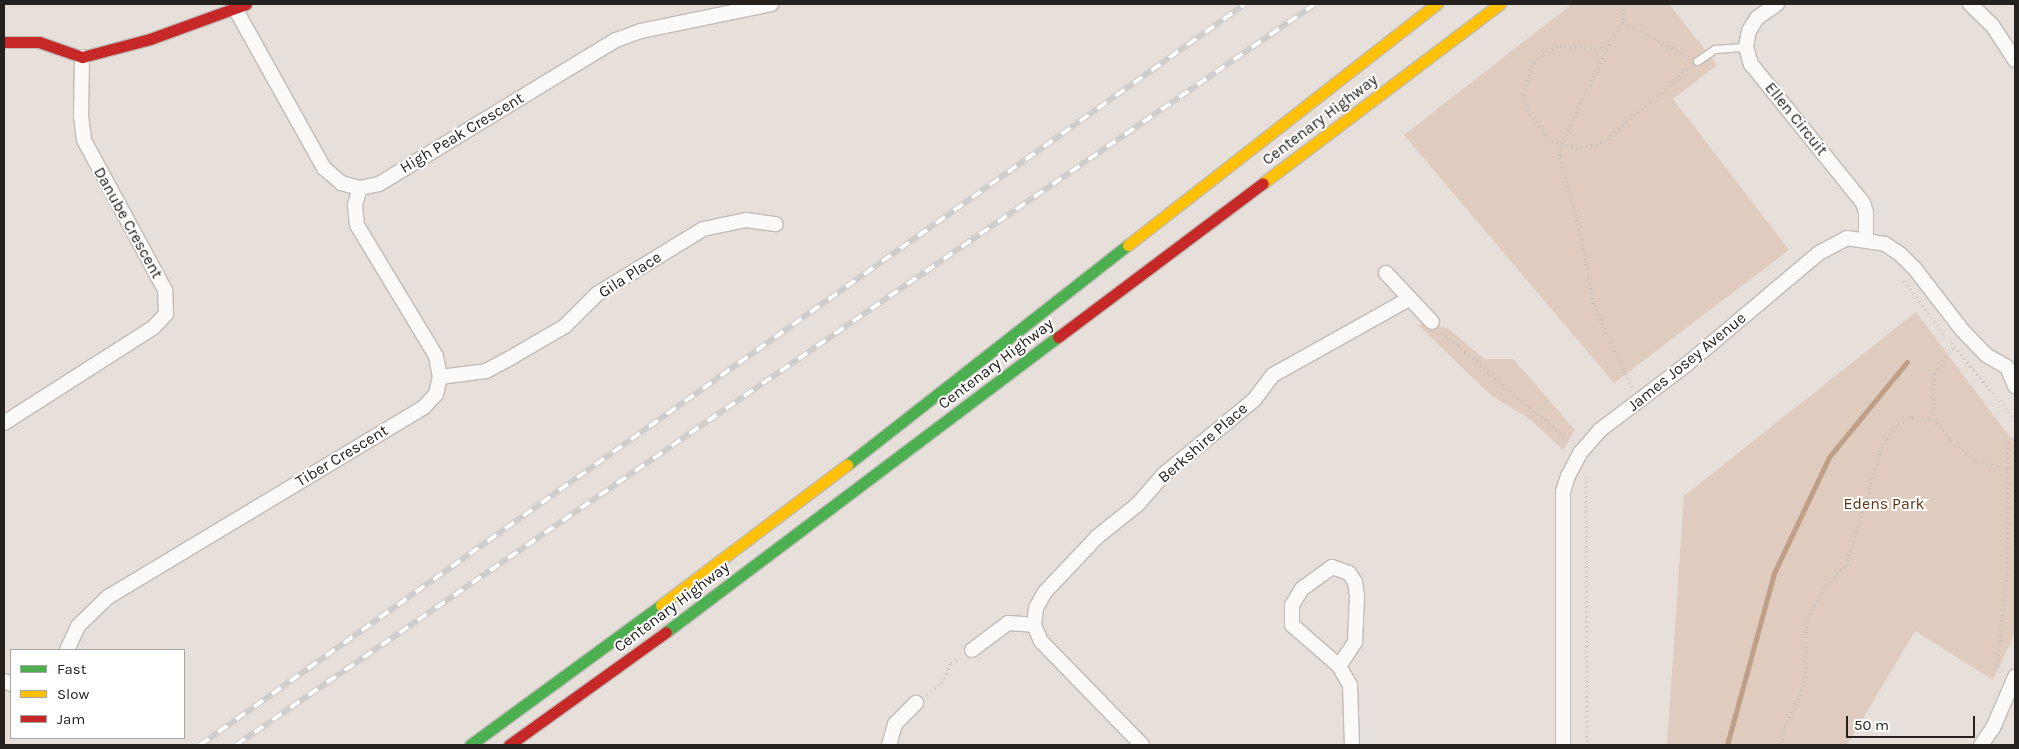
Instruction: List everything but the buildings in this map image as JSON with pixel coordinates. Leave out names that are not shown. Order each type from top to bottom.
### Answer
[{"type":"main road","name":"Centenary Highway","points":[[470,745],[776,521],[1437,4]]},
{"type":"main road","name":"Centenary Highway","points":[[510,745],[662,636],[1500,4]]},
{"type":"main road","points":[[4,42],[39,42],[82,58],[241,7]]},
{"type":"main road","points":[[595,699],[648,656],[662,636]]},
{"type":"street","name":"High Peak Crescent","points":[[360,188],[379,184],[616,40],[641,31],[771,4]]},
{"type":"street","points":[[1746,48],[1749,31],[1757,18],[1777,4]]},
{"type":"street","points":[[1970,4],[1992,25],[2015,60]]},
{"type":"street","points":[[241,7],[324,168],[341,183],[360,188],[356,205],[357,225],[436,356],[440,377]]},
{"type":"street","name":"Ellen Circuit","points":[[1746,48],[1751,64],[1863,203],[1866,212],[1866,239]]},
{"type":"street","name":"Danube Crescent","points":[[4,422],[154,327],[166,314],[166,290],[84,140],[81,117],[82,58]]},
{"type":"street","name":"Gila Place","points":[[440,377],[486,371],[512,357],[565,326],[597,294],[703,229],[746,220],[776,224]]},
{"type":"street","name":"James Josey Avenue","points":[[1563,745],[1562,492],[1581,452],[1600,430],[1819,253],[1847,238],[1866,239],[1885,244],[1900,254],[1915,269],[1963,332],[1986,355],[2011,365],[2015,386]]},
{"type":"street","points":[[1386,273],[1432,322]]},
{"type":"street","name":"Berkshire Place","points":[[1034,626],[1036,608],[1045,592],[1097,536],[1138,504],[1163,475],[1254,400],[1273,376],[1409,299]]},
{"type":"street","name":"Tiber Crescent","points":[[67,649],[78,626],[108,597],[424,406],[436,394],[440,377]]},
{"type":"street","points":[[1339,666],[1355,642],[1357,596],[1356,582],[1349,573],[1332,567],[1302,589],[1292,605],[1292,625],[1339,666],[1350,685],[1352,745]]},
{"type":"street","points":[[972,650],[1008,623],[1019,622],[1034,626],[1055,658],[1085,683],[1142,745]]},
{"type":"street","points":[[1981,745],[1993,728],[2013,682]]},
{"type":"street","points":[[888,745],[895,724],[916,703]]},
{"type":"lane","points":[[1697,61],[1715,49],[1746,48]]},
{"type":"path","points":[[1623,4],[1623,22],[1609,44],[1561,144],[1560,157],[1578,224],[1594,305],[1638,401]]},
{"type":"path","points":[[1609,44],[1601,48],[1557,46],[1542,54],[1529,72],[1524,95],[1527,110],[1537,127],[1561,144],[1576,148],[1604,142],[1697,61],[1623,22]]},
{"type":"path","points":[[1902,278],[1910,294],[2015,419]]},
{"type":"path","points":[[1432,322],[1581,452]]},
{"type":"path","points":[[1954,346],[1934,373],[1934,419],[1951,440],[1976,461],[2009,469]]},
{"type":"path","points":[[1783,745],[1783,730],[1804,687],[1807,620],[1827,585],[1846,565],[1880,452],[1894,427],[1913,417],[1934,419]]},
{"type":"path","points":[[2013,682],[1997,665],[2007,573],[2008,442],[2015,437]]},
{"type":"path","points":[[1587,745],[1584,494],[1588,472]]},
{"type":"path","points":[[916,703],[942,683],[951,663],[972,650]]},
{"type":"green space","points":[[1572,4],[1669,4],[1717,65],[1673,99],[1789,250],[1614,383],[1404,135]]},
{"type":"green space","name":"Edens Park","points":[[1916,312],[2015,444],[2015,633],[1993,680],[1915,631],[1847,745],[1667,745],[1684,496]]},
{"type":"green space","points":[[1417,324],[1448,328],[1484,359],[1513,359],[1575,430],[1563,450],[1530,419],[1492,396]]},
{"type":"waterway","points":[[1727,745],[1774,573],[1829,457],[1907,362]]},
{"type":"railway","points":[[200,745],[1245,4]]},
{"type":"railway","points":[[236,745],[1315,4]]},
{"type":"traffic: fast","points":[[847,465],[1128,245]]},
{"type":"traffic: fast","points":[[666,632],[1058,337]]},
{"type":"traffic: fast","points":[[470,745],[661,605]]},
{"type":"traffic: slow","points":[[1128,245],[1437,4]]},
{"type":"traffic: slow","points":[[1263,183],[1500,4]]},
{"type":"traffic: slow","points":[[661,605],[847,465]]},
{"type":"traffic: jam","points":[[4,42],[39,42],[82,57],[150,39],[246,4]]},
{"type":"traffic: jam","points":[[1058,337],[1263,183]]},
{"type":"traffic: jam","points":[[509,745],[666,632]]}]
